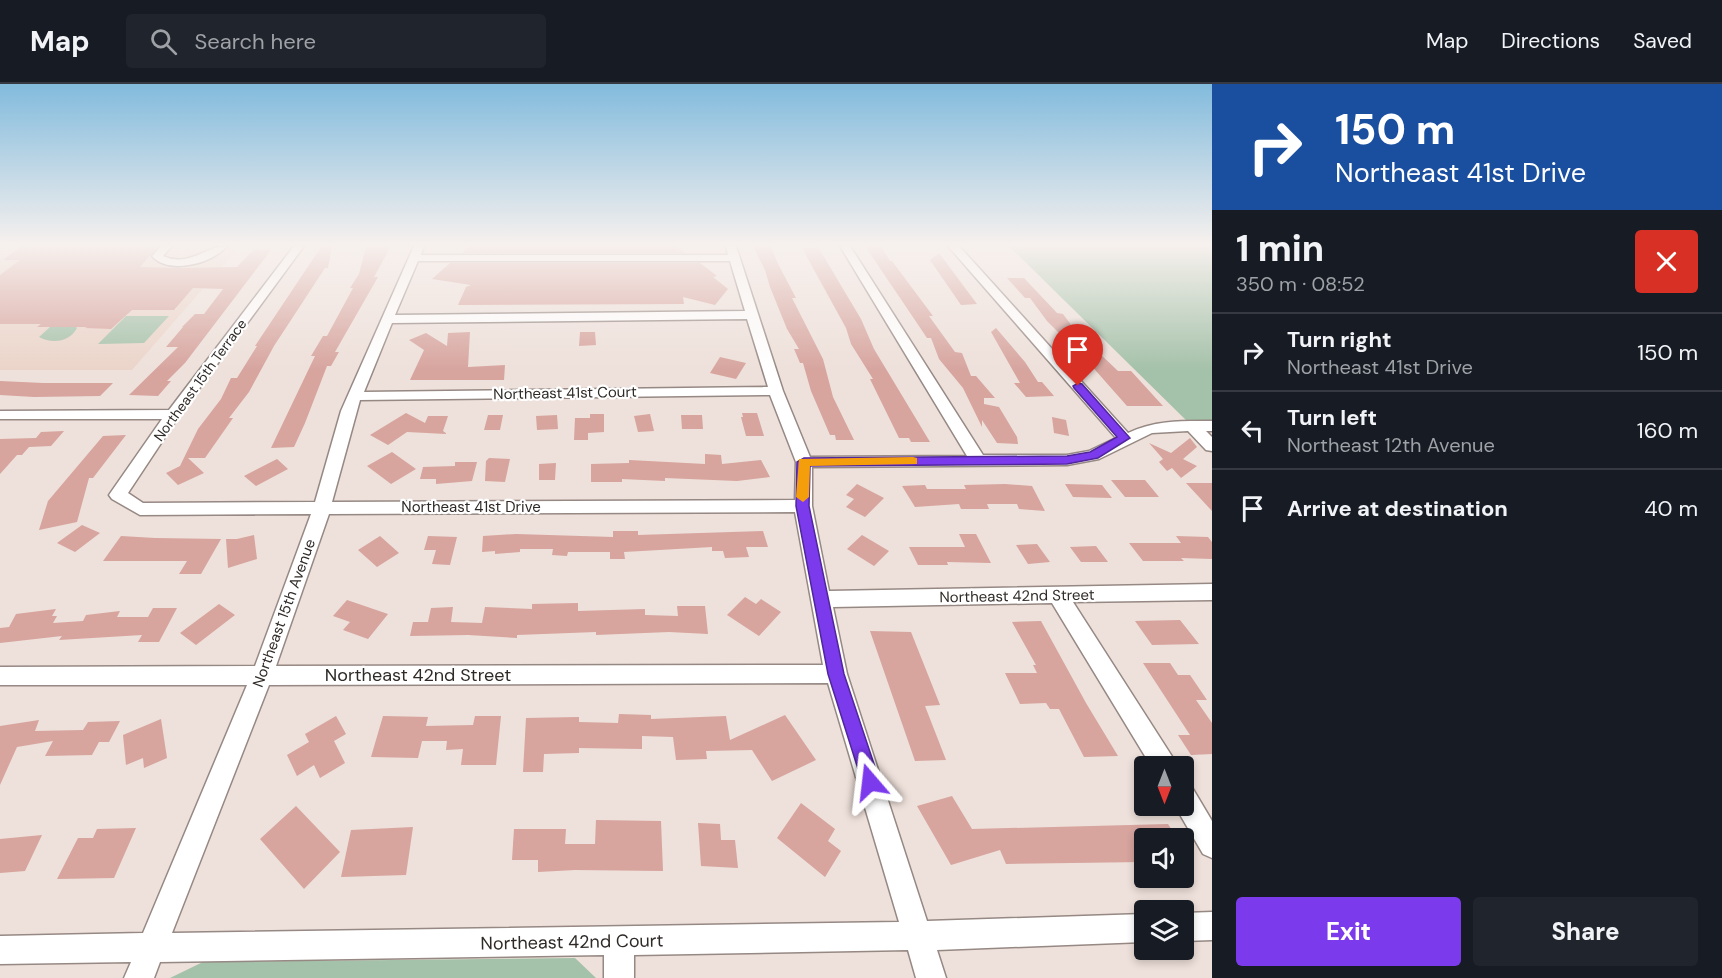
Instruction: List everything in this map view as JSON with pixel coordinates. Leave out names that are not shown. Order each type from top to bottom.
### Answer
[{"type":"street","name":"Northeast 15th Terrace","points":[[140,509],[118,495],[173,414],[268,288]]},
{"type":"street","name":"Northeast 15th Avenue","points":[[140,978],[262,675],[322,508],[341,429],[401,288]]},
{"type":"street","points":[[744,288],[776,391],[804,462],[802,506],[836,674],[931,978]]},
{"type":"street","points":[[871,288],[978,460]]},
{"type":"street","points":[[990,288],[1125,438]]},
{"type":"street","points":[[387,319],[753,315]]},
{"type":"street","name":"Northeast 41st Court","points":[[354,396],[776,391]]},
{"type":"street","points":[[0,415],[173,414]]},
{"type":"street","points":[[804,462],[1067,460],[1093,455],[1148,429],[1167,426],[1212,426]]},
{"type":"street","points":[[1192,426],[1212,446]]},
{"type":"street","name":"Northeast 41st Drive","points":[[140,509],[802,506]]},
{"type":"street","name":"Northeast 42nd Street","points":[[821,599],[1212,592]]},
{"type":"street","points":[[1059,595],[1158,756]]},
{"type":"street","name":"Northeast 42nd Street","points":[[0,676],[836,674]]},
{"type":"street","points":[[1194,815],[1212,845]]},
{"type":"street","points":[[1194,927],[1212,926]]},
{"type":"street","name":"Northeast 42nd Court","points":[[0,950],[919,936],[1134,928]]},
{"type":"street","points":[[619,941],[619,978]]},
{"type":"shaded area","points":[[0,288],[204,288],[132,370],[0,370]]},
{"type":"green space","points":[[1051,288],[1212,288],[1212,424],[1191,425]]},
{"type":"green space","points":[[126,316],[169,316],[144,343],[98,344]]},
{"type":"green space","points":[[50,327],[77,328],[65,339],[49,341],[39,337]]},
{"type":"green space","points":[[575,958],[596,978],[170,978],[203,962]]},
{"type":"building","points":[[0,288],[242,288],[185,363],[167,381],[171,381],[158,396],[129,395],[178,347],[166,347],[182,327],[195,314],[204,314],[223,289],[193,288],[174,310],[132,310],[111,329],[37,327],[41,324],[0,324]]},
{"type":"building","points":[[294,288],[312,288],[274,346],[249,392],[229,418],[233,418],[205,458],[188,458],[204,473],[178,485],[166,473],[180,466],[198,429],[221,399],[231,378],[237,378],[257,346],[255,346]]},
{"type":"building","points":[[350,288],[372,288],[335,352],[339,352],[331,366],[327,366],[294,447],[271,448],[315,356],[311,356],[323,336],[327,336],[353,288]]},
{"type":"building","points":[[466,288],[728,289],[715,305],[683,297],[684,304],[458,305]]},
{"type":"building","points":[[770,288],[791,288],[796,298],[792,298],[823,359],[833,397],[854,440],[836,440],[835,435],[830,435],[811,391],[803,363],[800,363],[794,349],[799,349],[787,329]]},
{"type":"building","points":[[824,288],[842,288],[861,319],[874,349],[930,442],[911,442],[909,438],[899,438],[870,379],[873,379],[851,344],[846,328]]},
{"type":"building","points":[[893,288],[912,288],[955,352],[962,353],[971,376],[976,376],[995,398],[984,398],[984,404],[999,407],[1017,437],[1018,444],[997,443],[982,420],[982,427],[963,388],[939,359],[931,338],[927,338]]},
{"type":"building","points":[[949,288],[965,288],[977,304],[961,305]]},
{"type":"building","points":[[1016,288],[1033,288],[1057,313],[1063,314],[1075,330],[1118,371],[1131,371],[1163,406],[1127,406],[1047,321],[1030,298],[1025,298]]},
{"type":"building","points":[[996,328],[1025,362],[1038,382],[1042,382],[1054,396],[1026,397],[1014,383],[1020,383],[991,332]]},
{"type":"building","points":[[470,332],[468,367],[505,365],[504,380],[410,380],[424,350],[409,340],[426,333],[447,346],[448,333]]},
{"type":"building","points":[[580,332],[595,332],[596,345],[579,346]]},
{"type":"building","points":[[720,357],[746,363],[736,379],[710,373]]},
{"type":"building","points":[[0,381],[113,383],[100,396],[34,397],[0,395]]},
{"type":"building","points":[[406,413],[425,423],[428,416],[448,416],[443,431],[447,434],[407,432],[388,445],[370,435]]},
{"type":"building","points":[[742,413],[757,413],[764,436],[746,436]]},
{"type":"building","points":[[590,414],[604,414],[604,432],[588,433],[588,440],[574,440],[575,418],[590,418]]},
{"type":"building","points":[[650,414],[654,431],[638,432],[634,416]]},
{"type":"building","points":[[488,415],[503,415],[500,430],[484,430]]},
{"type":"building","points":[[557,415],[558,429],[537,430],[536,416]]},
{"type":"building","points":[[681,415],[702,415],[703,429],[682,429]]},
{"type":"building","points":[[1052,417],[1066,420],[1069,436],[1054,433]]},
{"type":"building","points":[[64,431],[51,446],[29,447],[22,455],[17,455],[0,474],[0,439],[36,438],[41,432]]},
{"type":"building","points":[[126,435],[93,478],[89,478],[77,522],[39,530],[48,501],[103,436]]},
{"type":"building","points":[[1190,438],[1197,447],[1183,459],[1197,466],[1181,478],[1172,468],[1167,471],[1159,462],[1163,459],[1149,443],[1171,453]]},
{"type":"building","points":[[392,452],[416,469],[391,484],[367,466]]},
{"type":"building","points":[[705,454],[721,455],[722,464],[761,460],[770,477],[737,481],[665,478],[665,481],[622,479],[622,482],[591,482],[591,464],[629,463],[629,460],[705,464]]},
{"type":"building","points":[[489,458],[510,459],[505,482],[485,481],[486,461]]},
{"type":"building","points":[[277,459],[288,469],[256,486],[244,476]]},
{"type":"building","points":[[455,462],[477,462],[472,481],[436,484],[436,479],[420,479],[423,467],[455,466]]},
{"type":"building","points":[[556,463],[555,480],[539,480],[539,464]]},
{"type":"building","points":[[1111,480],[1145,480],[1159,497],[1125,497]]},
{"type":"building","points":[[1186,483],[1212,483],[1212,511]]},
{"type":"building","points":[[857,484],[884,498],[865,517],[846,507],[854,499],[846,495]]},
{"type":"building","points":[[1065,484],[1102,485],[1112,498],[1073,497]]},
{"type":"building","points":[[925,485],[927,489],[966,489],[964,485],[1032,486],[1045,511],[1019,509],[1017,504],[987,504],[989,509],[961,509],[959,504],[915,507],[902,486]]},
{"type":"building","points":[[82,525],[100,533],[75,552],[57,543]]},
{"type":"building","points":[[613,531],[638,531],[638,535],[763,531],[768,547],[746,547],[749,557],[725,558],[723,551],[712,551],[712,547],[624,552],[625,559],[610,559],[610,552],[568,552],[567,556],[552,555],[553,549],[520,549],[520,552],[495,554],[495,551],[482,552],[483,536],[516,534],[613,537]]},
{"type":"building","points":[[959,534],[976,534],[991,563],[947,562],[948,565],[918,565],[909,547],[965,547]]},
{"type":"building","points":[[254,535],[257,559],[228,568],[226,539]]},
{"type":"building","points":[[862,535],[889,551],[874,566],[847,549]]},
{"type":"building","points":[[121,536],[221,539],[201,574],[179,574],[187,561],[103,561]]},
{"type":"building","points":[[380,536],[399,553],[377,567],[358,550]]},
{"type":"building","points":[[428,536],[457,537],[450,565],[432,564],[436,550],[424,550]]},
{"type":"building","points":[[1176,536],[1208,537],[1212,542],[1212,559],[1181,558],[1184,561],[1143,561],[1129,543],[1181,543]]},
{"type":"building","points":[[1037,544],[1050,562],[1028,564],[1016,545]]},
{"type":"building","points":[[1096,546],[1108,562],[1081,562],[1070,547]]},
{"type":"building","points":[[745,597],[756,604],[761,599],[781,612],[759,636],[727,615]]},
{"type":"building","points":[[347,600],[388,614],[368,639],[343,630],[350,622],[333,616]]},
{"type":"building","points":[[578,603],[578,611],[645,609],[645,615],[678,616],[677,606],[705,606],[708,634],[669,632],[596,635],[596,632],[517,635],[517,638],[468,635],[410,636],[413,622],[428,622],[431,608],[453,607],[451,622],[482,623],[485,607],[532,609],[532,604]]},
{"type":"building","points":[[219,604],[235,615],[196,645],[180,633]]},
{"type":"building","points":[[153,608],[177,608],[159,642],[138,642],[142,635],[59,640],[62,636],[0,643],[0,628],[9,627],[16,614],[56,609],[52,616],[57,616],[53,623],[83,621],[86,615],[120,611],[117,617],[148,617]]},
{"type":"building","points":[[1180,620],[1199,644],[1152,645],[1135,621]]},
{"type":"building","points":[[1041,621],[1118,756],[1084,757],[1059,709],[1050,709],[1046,703],[1020,704],[1005,673],[1037,673],[1033,665],[1036,665],[1012,622]]},
{"type":"building","points":[[870,631],[911,632],[940,705],[925,706],[946,760],[915,761]]},
{"type":"building","points":[[1143,663],[1170,663],[1178,675],[1190,675],[1207,700],[1196,700],[1212,723],[1212,754],[1191,755],[1178,735],[1190,735]]},
{"type":"building","points":[[619,714],[651,715],[651,719],[726,716],[730,740],[785,715],[816,760],[772,781],[752,750],[706,751],[707,759],[676,760],[673,737],[642,736],[642,749],[579,748],[579,753],[544,754],[543,772],[523,772],[526,718],[579,717],[579,722],[618,723]]},
{"type":"building","points":[[336,716],[346,734],[334,741],[345,763],[320,778],[314,765],[297,776],[287,755],[309,742],[305,734]]},
{"type":"building","points":[[383,716],[428,717],[426,726],[473,725],[475,716],[501,716],[496,765],[461,765],[463,749],[446,750],[447,741],[422,741],[418,758],[371,757]]},
{"type":"building","points":[[161,719],[167,758],[144,768],[143,758],[126,765],[123,735]]},
{"type":"building","points":[[39,720],[35,731],[83,730],[88,722],[120,721],[109,742],[99,742],[92,755],[45,756],[53,741],[17,747],[0,785],[0,726]]},
{"type":"building","points":[[952,796],[972,829],[1168,824],[1171,828],[1134,828],[1134,862],[1006,864],[1000,850],[951,865],[917,806]]},
{"type":"building","points":[[801,803],[835,829],[828,841],[841,851],[825,877],[777,838]]},
{"type":"building","points":[[296,806],[340,852],[304,889],[260,839]]},
{"type":"building","points":[[596,820],[661,821],[663,871],[538,872],[538,860],[512,860],[514,829],[566,829],[565,844],[595,844]]},
{"type":"building","points":[[698,823],[720,824],[721,840],[735,840],[738,868],[701,866]]},
{"type":"building","points":[[413,827],[406,875],[341,877],[351,830]]},
{"type":"building","points":[[136,828],[114,878],[57,879],[78,838],[93,838],[97,829]]},
{"type":"building","points":[[42,835],[25,871],[0,873],[0,839]]},
{"type":"slow traffic","points":[[803,497],[804,462],[913,461]]},
{"type":"route","points":[[870,782],[836,674],[802,506],[804,462],[1067,460],[1093,455],[1125,438],[1078,386]]}]
